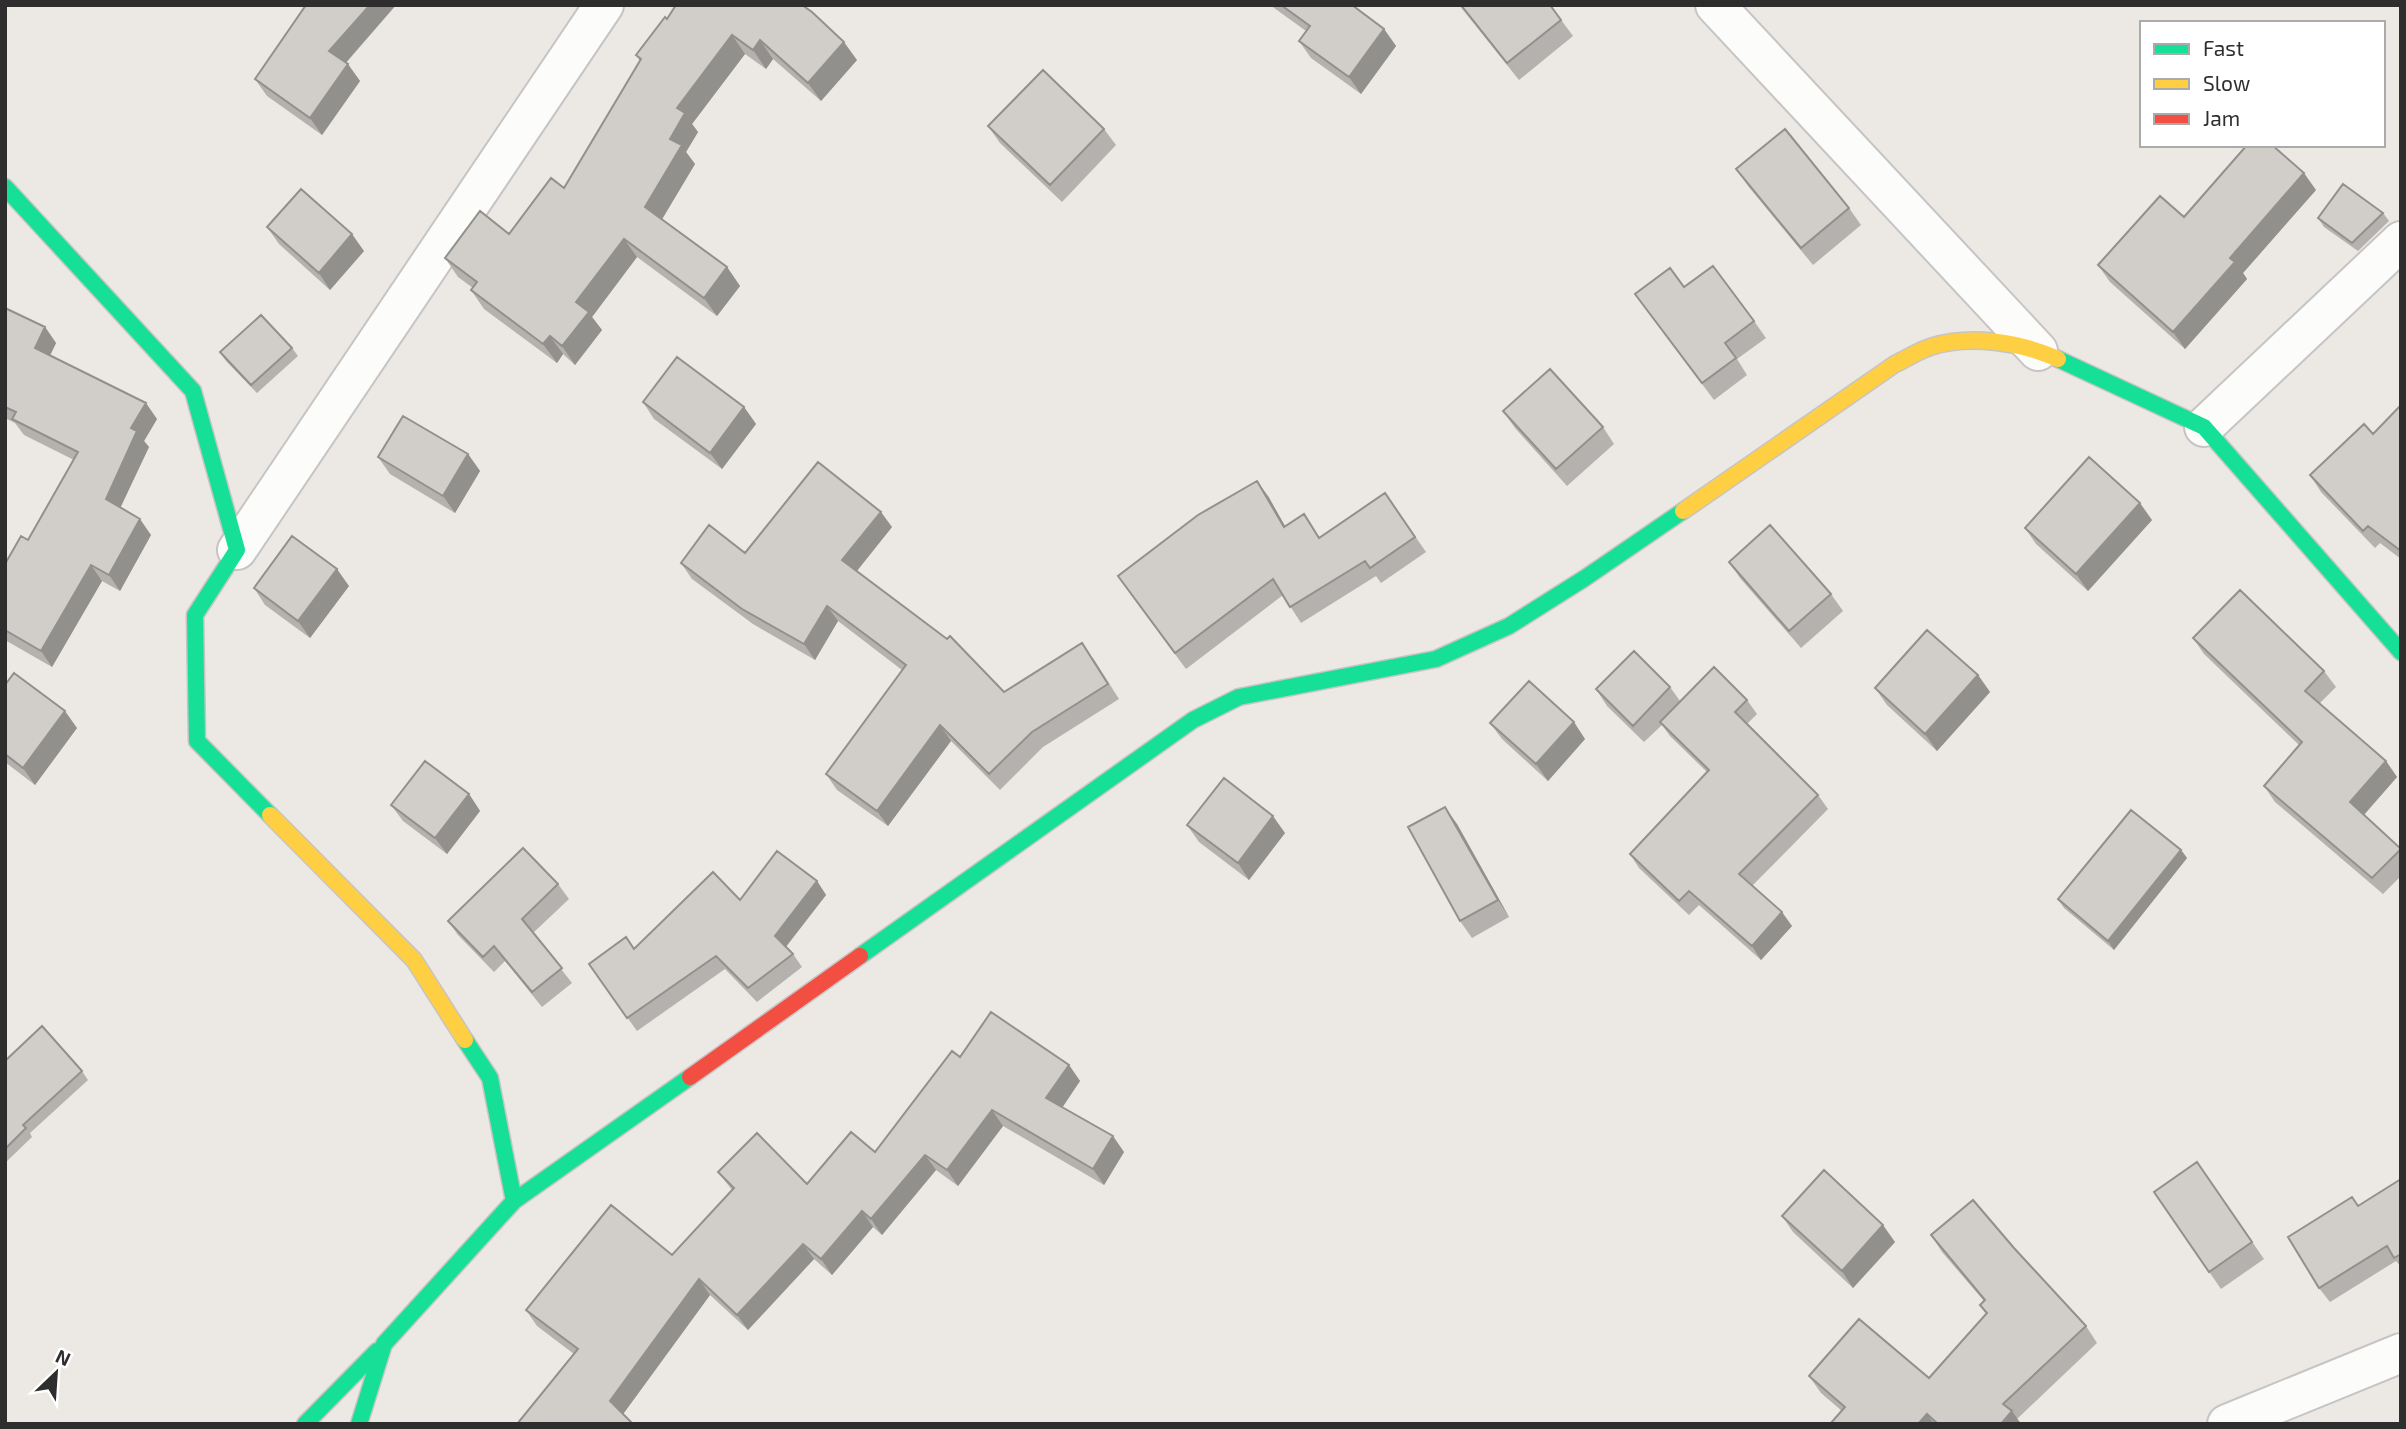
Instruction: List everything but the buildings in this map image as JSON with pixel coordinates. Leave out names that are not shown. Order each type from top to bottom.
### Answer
[{"type":"main road","points":[[5,187],[193,391],[237,550],[195,615],[197,741],[414,960],[490,1078],[514,1202]]},
{"type":"main road","points":[[305,1424],[384,1344],[514,1202],[1193,720],[1239,697],[1436,659],[1509,626],[1585,578],[1895,364],[1930,347],[1966,341],[2004,342],[2038,351],[2204,427],[2401,652]]},
{"type":"main road","points":[[359,1424],[384,1344]]},
{"type":"street","points":[[237,550],[604,5]]},
{"type":"street","points":[[1715,5],[2038,351]]},
{"type":"street","points":[[2204,427],[2401,241]]},
{"type":"street","points":[[2227,1424],[2401,1353]]},
{"type":"traffic: fast","points":[[5,187],[193,391],[237,550],[195,615],[197,741],[270,815]]},
{"type":"traffic: fast","points":[[2058,359],[2204,427],[2401,652]]},
{"type":"traffic: fast","points":[[860,956],[1193,720],[1239,697],[1436,659],[1509,626],[1683,511]]},
{"type":"traffic: fast","points":[[465,1040],[490,1078],[514,1201]]},
{"type":"traffic: fast","points":[[359,1424],[384,1344],[514,1201],[690,1077]]},
{"type":"traffic: fast","points":[[305,1424],[377,1351]]},
{"type":"traffic: slow","points":[[1683,511],[1895,364],[1926,349],[1962,341],[1995,342],[2028,348],[2058,359]]},
{"type":"traffic: slow","points":[[270,815],[414,960],[465,1040]]},
{"type":"traffic: jam","points":[[690,1077],[860,956]]}]
